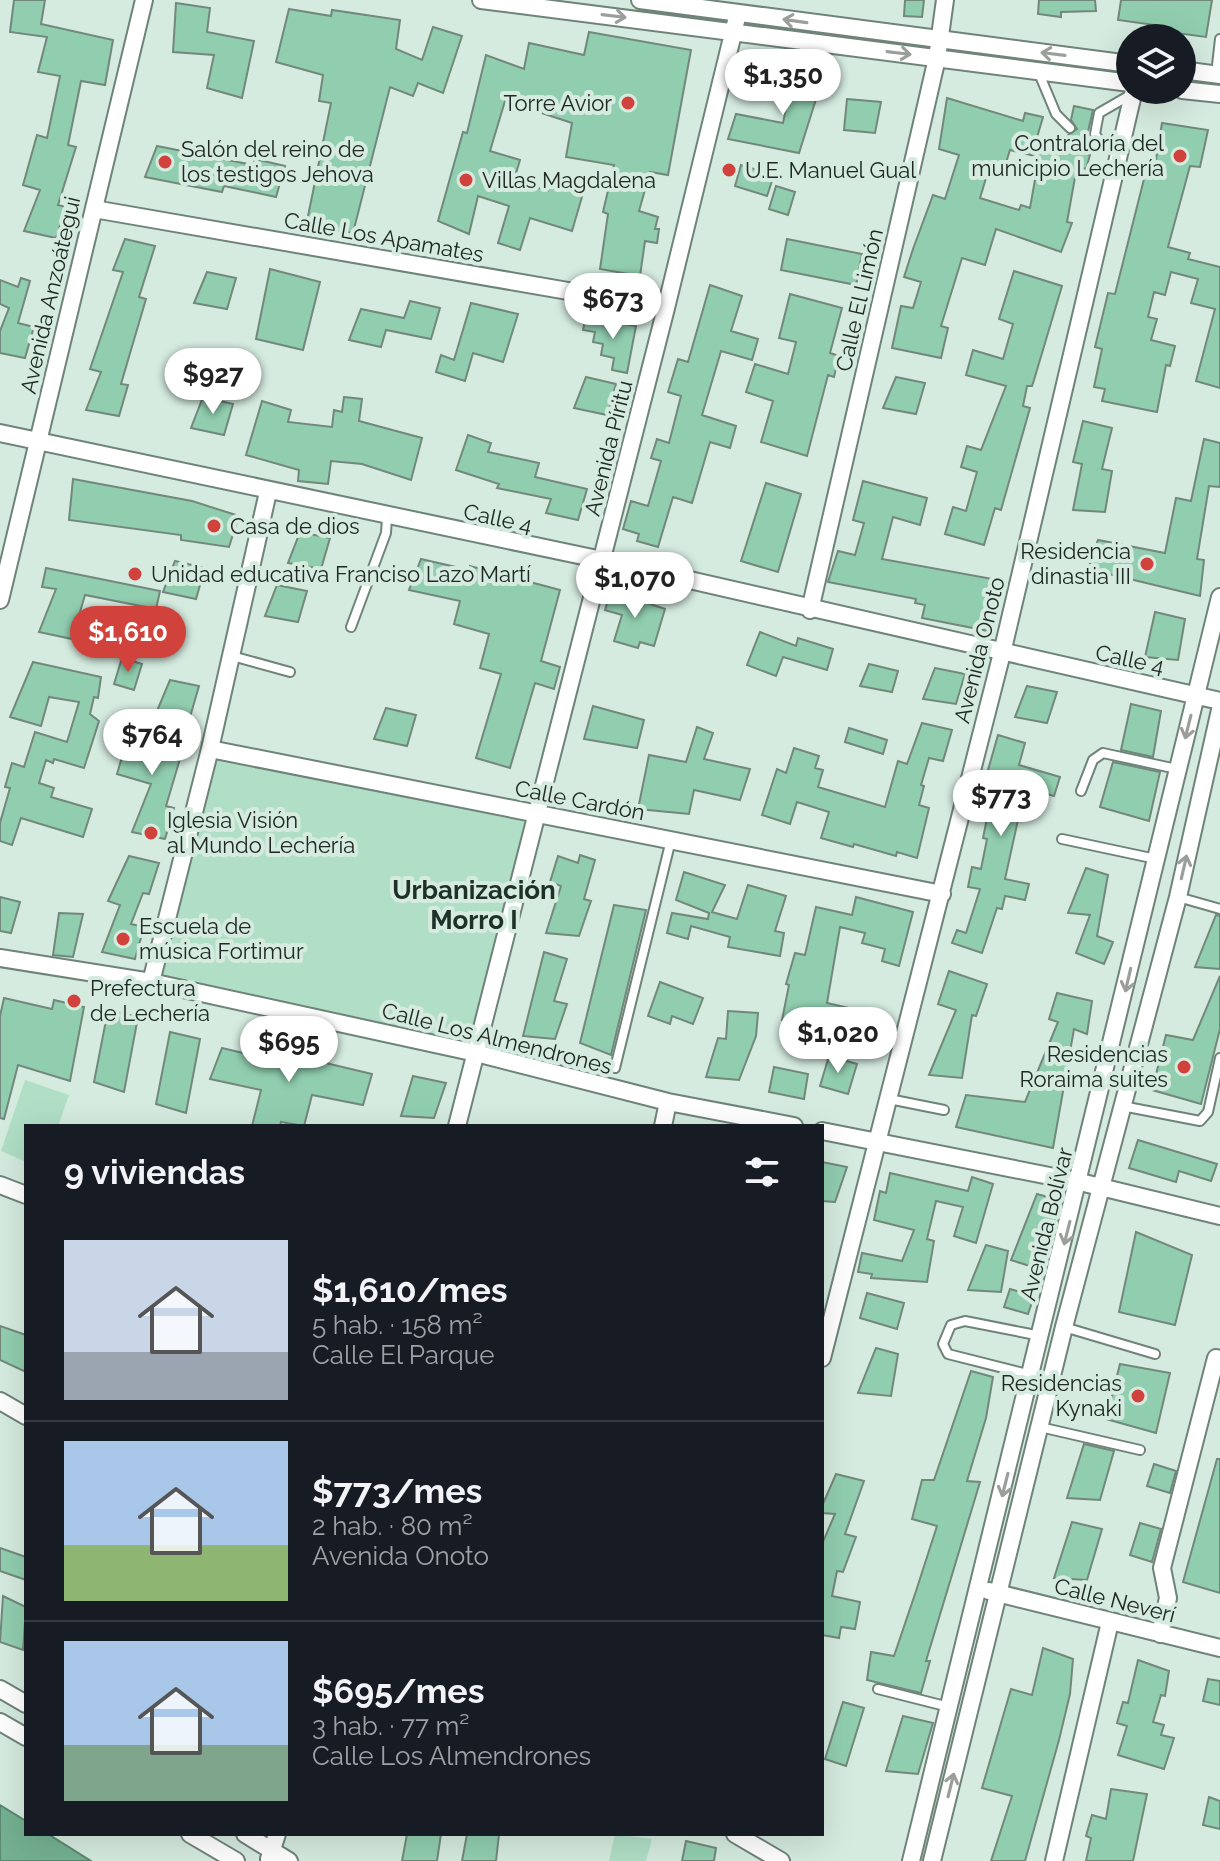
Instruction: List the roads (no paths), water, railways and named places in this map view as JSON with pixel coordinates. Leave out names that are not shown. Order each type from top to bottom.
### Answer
[{"type":"street","name":"Avenida Anzoátegui","points":[[0,600],[144,0]]},
{"type":"street","points":[[481,0],[734,31],[1116,63]]},
{"type":"street","points":[[640,0],[738,13],[939,49],[1116,86]]},
{"type":"street","name":"Calle El Limón","points":[[810,610],[939,49],[945,0]]},
{"type":"street","name":"Avenida Píritu","points":[[458,1124],[738,13]]},
{"type":"street","points":[[1196,72],[1218,74]]},
{"type":"street","points":[[1196,91],[1220,94]]},
{"type":"street","name":"Avenida Onoto","points":[[824,1350],[1002,653],[1129,104]]},
{"type":"street","name":"Calle Los Apamates","points":[[94,209],[666,308]]},
{"type":"street","name":"Calle 4","points":[[0,433],[268,492],[602,560],[810,610],[1220,701]]},
{"type":"street","points":[[151,982],[210,749],[268,492]]},
{"type":"street","name":"Avenida Bolívar","points":[[911,1861],[1080,1182],[1220,597]]},
{"type":"street","name":"Avenida Bolívar","points":[[932,1861],[1064,1327],[1178,897],[1220,710]]},
{"type":"street","name":"Calle Cardón","points":[[210,749],[942,894]]},
{"type":"street","name":"Calle Los Almendrones","points":[[0,958],[151,982],[476,1053],[668,1102],[784,1124]]},
{"type":"street","points":[[663,1124],[668,1102]]},
{"type":"street","points":[[824,1131],[1080,1182],[1220,1216]]},
{"type":"street","points":[[0,1185],[24,1194]]},
{"type":"street","points":[[1160,1634],[1168,1598],[1162,1568],[1216,1358]]},
{"type":"street","points":[[0,1401],[24,1415]]},
{"type":"street","name":"Calle Neverí","points":[[979,1589],[1220,1648]]},
{"type":"street","points":[[1054,1861],[1110,1622]]},
{"type":"street","points":[[0,1689],[24,1703]]},
{"type":"street","points":[[0,1722],[24,1731]]},
{"type":"street","points":[[193,1836],[236,1861]]},
{"type":"street","points":[[247,1836],[271,1856],[289,1861]]},
{"type":"street","points":[[271,1856],[276,1836]]},
{"type":"street","points":[[738,1836],[781,1861]]},
{"type":"lane","points":[[1218,74],[1220,39]]},
{"type":"lane","points":[[1038,71],[1056,114],[1070,128]]},
{"type":"lane","points":[[1116,101],[1099,113],[1092,127],[1099,140],[1119,153]]},
{"type":"lane","points":[[351,627],[386,533],[387,517]]},
{"type":"lane","points":[[231,655],[290,672]]},
{"type":"lane","points":[[1081,791],[1093,760],[1103,753],[1178,769]]},
{"type":"lane","points":[[1062,839],[1157,859]]},
{"type":"lane","points":[[615,1068],[671,840]]},
{"type":"lane","points":[[1178,897],[1220,909]]},
{"type":"lane","points":[[1122,1106],[1200,1121],[1208,1112],[1220,1058]]},
{"type":"lane","points":[[889,1099],[944,1110]]},
{"type":"lane","points":[[1032,1375],[948,1354],[943,1344],[951,1325],[965,1321],[1042,1336]]},
{"type":"lane","points":[[1064,1327],[1155,1354]]},
{"type":"lane","points":[[1040,1427],[1140,1450]]},
{"type":"lane","points":[[878,1689],[950,1707]]},
{"type":"place","name":"Torre Avior","points":[[628,103]]},
{"type":"place","name":"Contraloría del municipio Lechería","points":[[1180,156]]},
{"type":"place","name":"Salón del reino de los testigos Jehova","points":[[165,162]]},
{"type":"place","name":"U.E. Manuel Gual","points":[[729,170]]},
{"type":"place","name":"Villas Magdalena","points":[[466,180]]},
{"type":"place","name":"Casa de dios","points":[[214,526]]},
{"type":"place","name":"Residencia dinastia III","points":[[1147,564]]},
{"type":"place","name":"Unidad educativa Franciso Lazo Martí","points":[[135,574]]},
{"type":"place","name":"Iglesia Visión al Mundo Lechería","points":[[151,833]]},
{"type":"place","name":"Escuela de música Fortimur","points":[[123,939]]},
{"type":"place","name":"Prefectura de Lechería","points":[[74,1001]]},
{"type":"place","name":"Residencias Roraima suites","points":[[1184,1067]]},
{"type":"place","name":"Residencias Kynaki","points":[[1138,1396]]},
{"type":"district","name":"Urbanización Morro I","points":[[474,905]]}]
